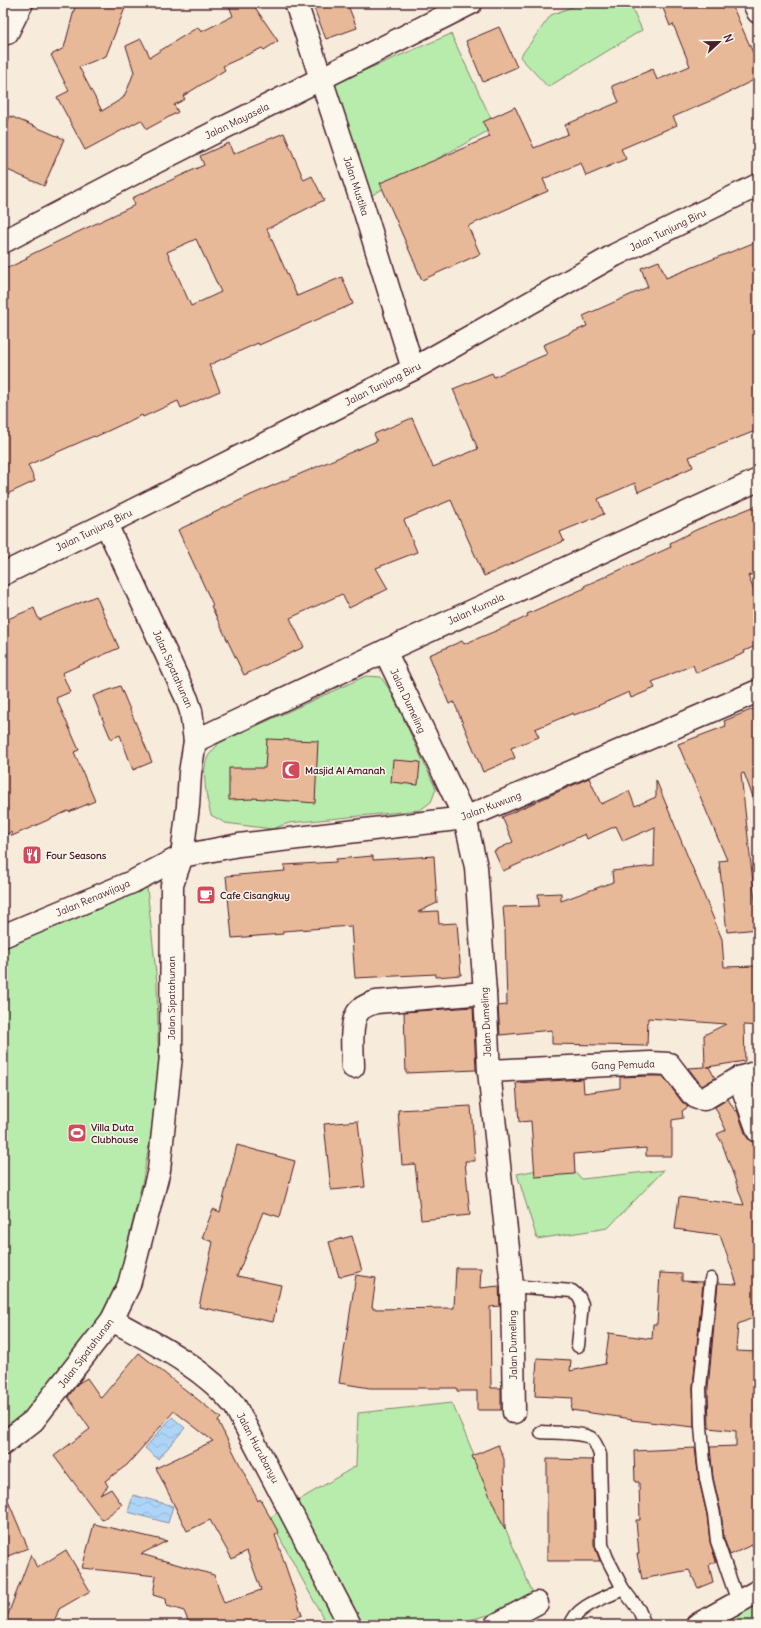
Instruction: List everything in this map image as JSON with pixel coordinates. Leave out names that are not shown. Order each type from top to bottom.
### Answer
[{"type":"street","points":[[8,33],[22,3]]},
{"type":"street","name":"Jalan Mustika","points":[[296,3],[364,209],[413,369]]},
{"type":"street","name":"Jalan Mayasela","points":[[3,242],[146,167],[471,3]]},
{"type":"street","points":[[754,3],[758,12]]},
{"type":"street","name":"Jalan Tunjung Biru","points":[[3,574],[106,524],[413,369],[615,256],[758,185]]},
{"type":"street","name":"Jalan Kumala","points":[[195,740],[758,480]]},
{"type":"street","name":"Jalan Sipatahunan","points":[[3,1444],[33,1421],[112,1320],[129,1285],[159,1170],[171,1056],[172,885],[182,856],[190,773],[195,740],[192,711],[106,524]]},
{"type":"street","name":"Jalan Dumeling","points":[[385,651],[465,818],[476,867],[489,1072],[512,1286],[514,1412]]},
{"type":"street","name":"Jalan Kuwung","points":[[182,856],[239,845],[465,818],[758,691]]},
{"type":"street","name":"Jalan Renawijaya","points":[[3,936],[132,882],[182,856]]},
{"type":"street","points":[[354,1067],[354,1022],[358,1011],[365,1006],[376,1002],[485,993]]},
{"type":"street","name":"Gang Pemuda","points":[[489,1072],[650,1063],[669,1064],[692,1094],[697,1098],[704,1099],[748,1075]]},
{"type":"street","points":[[748,1075],[758,1132]]},
{"type":"street","name":"Jalan Hurubanyu","points":[[112,1320],[165,1349],[185,1362],[225,1393],[235,1406],[350,1625]]},
{"type":"street","points":[[697,1625],[758,1591]]},
{"type":"street","points":[[496,1625],[537,1603]]},
{"type":"lane","points":[[711,1279],[700,1388],[704,1462],[706,1479],[714,1514],[717,1541],[738,1602]]},
{"type":"lane","points":[[512,1286],[572,1291],[579,1297],[582,1304],[578,1346]]},
{"type":"lane","points":[[540,1432],[589,1437],[597,1445],[600,1455],[602,1545],[608,1562],[623,1589],[639,1610],[645,1625]]},
{"type":"lane","points":[[571,1625],[574,1616],[584,1608],[623,1589]]},
{"type":"green space","points":[[582,3],[630,3],[642,30],[548,87],[520,57],[551,15]]},
{"type":"green space","points":[[451,34],[495,127],[363,200],[325,87]]},
{"type":"green space","points":[[366,676],[381,677],[391,692],[436,789],[431,802],[420,810],[289,823],[272,829],[225,823],[211,815],[206,793],[205,768],[209,755],[219,743]]},
{"type":"green space","name":"Villa Duta Clubhouse","points":[[147,888],[157,983],[159,1088],[143,1179],[119,1279],[92,1333],[25,1413],[3,1428],[3,945]]},
{"type":"green space","points":[[568,1164],[582,1179],[664,1170],[608,1228],[537,1239],[517,1174]]},
{"type":"green space","points":[[452,1403],[537,1603],[449,1625],[327,1625],[269,1518],[356,1466],[358,1413]]},
{"type":"green space","points":[[758,1592],[758,1625],[700,1625]]},
{"type":"water","points":[[172,1417],[185,1428],[158,1459],[145,1448]]},
{"type":"water","points":[[133,1495],[173,1506],[168,1523],[128,1512]]},
{"type":"building","points":[[76,3],[127,3],[106,56],[79,67],[102,111],[123,98],[134,72],[126,46],[141,39],[150,57],[198,27],[201,32],[233,16],[228,3],[252,3],[278,41],[264,50],[262,48],[223,66],[225,70],[183,96],[185,99],[174,105],[178,112],[147,129],[141,120],[85,150],[57,97],[69,91],[51,55],[64,48]]},
{"type":"building","points":[[312,3],[347,3],[357,28],[326,39]]},
{"type":"building","points":[[661,3],[731,3],[758,64],[758,78],[673,117],[677,125],[621,149],[626,159],[586,176],[581,163],[543,179],[548,191],[468,226],[480,254],[422,280],[380,183],[490,137],[483,122],[515,107],[534,148],[568,134],[565,125],[619,102],[612,86],[653,69],[657,80],[690,66],[673,24],[670,26]]},
{"type":"building","points":[[499,27],[517,67],[483,82],[466,41]]},
{"type":"building","points":[[10,116],[64,139],[44,186],[3,168],[3,133]]},
{"type":"building","points":[[284,133],[304,180],[312,176],[324,200],[267,229],[297,296],[342,277],[353,304],[209,365],[220,391],[181,408],[178,401],[143,417],[142,415],[95,437],[94,436],[28,465],[35,481],[3,496],[3,270],[27,259],[26,257],[135,205],[132,198],[204,165],[200,156],[229,143],[233,154]],"holes":[[[196,239],[221,292],[191,306],[167,252]]]},
{"type":"building","points":[[758,241],[758,430],[689,457],[693,467],[638,492],[635,483],[598,499],[604,514],[560,532],[564,541],[484,576],[451,500],[404,520],[417,552],[376,568],[388,589],[349,608],[342,594],[290,618],[304,647],[244,675],[211,606],[213,605],[178,530],[251,495],[377,441],[374,434],[412,418],[433,467],[478,449],[453,389],[492,373],[494,377],[547,354],[543,345],[587,326],[583,316],[648,287],[641,268],[659,261],[666,278]]},
{"type":"building","points":[[758,505],[758,572],[748,576],[758,600],[758,645],[744,651],[745,653],[696,673],[693,665],[652,682],[655,688],[631,698],[629,692],[595,707],[574,715],[573,713],[535,729],[539,737],[511,748],[515,758],[483,772],[454,702],[449,704],[429,655],[462,641],[464,644],[503,628],[528,616],[527,614],[585,588],[584,586],[671,547],[670,543],[698,529]]},
{"type":"building","points":[[96,596],[119,648],[62,673],[70,692],[56,698],[79,750],[74,752],[95,801],[69,812],[68,811],[12,836],[11,832],[3,836],[3,621],[34,608],[39,620]]},
{"type":"building","points":[[120,686],[152,762],[133,770],[120,735],[111,739],[93,696]]},
{"type":"building","points":[[758,707],[758,805],[756,805],[744,773],[741,774],[756,910],[758,910],[758,929],[727,932],[719,861],[727,860],[678,744],[726,726],[724,721]]},
{"type":"building","name":"Masjid Al Amanah","points":[[267,739],[318,741],[315,803],[253,798],[229,800],[229,768],[265,768]]},
{"type":"building","points":[[393,760],[420,762],[418,785],[391,782]]},
{"type":"building","points":[[589,778],[601,804],[629,791],[635,806],[656,797],[656,780],[722,939],[724,967],[758,966],[758,1026],[744,1025],[745,1061],[707,1067],[709,1067],[715,1078],[702,1086],[688,1068],[705,1067],[704,1035],[726,1024],[648,1018],[647,1046],[552,1044],[552,1030],[500,1035],[498,1006],[507,1005],[503,907],[539,906],[538,894],[561,893],[561,901],[613,882],[612,871],[654,866],[655,827],[623,841],[616,826],[587,839],[585,834],[503,871],[494,851],[513,842],[502,817]]},
{"type":"building","points":[[373,856],[373,860],[434,856],[437,903],[418,912],[438,911],[439,924],[457,923],[461,975],[436,977],[436,974],[355,978],[351,926],[283,931],[283,934],[232,938],[226,876],[285,871],[284,865],[336,862],[336,859]]},
{"type":"building","points":[[473,1007],[476,1070],[406,1073],[404,1012]]},
{"type":"building","points":[[663,1076],[682,1102],[688,1107],[682,1111],[683,1118],[672,1120],[672,1156],[646,1156],[646,1148],[574,1154],[575,1174],[535,1177],[531,1121],[519,1122],[516,1083],[583,1079],[584,1093],[620,1088],[620,1077]]},
{"type":"building","points":[[728,1099],[735,1111],[737,1110],[746,1136],[750,1141],[758,1143],[758,1316],[738,1324],[736,1351],[758,1352],[758,1429],[755,1430],[758,1445],[758,1542],[730,1555],[724,1539],[721,1512],[713,1478],[710,1447],[736,1446],[736,1431],[709,1428],[708,1388],[718,1283],[737,1284],[720,1235],[675,1229],[679,1197],[744,1205],[722,1143],[717,1134],[726,1130],[715,1107]]},
{"type":"building","points":[[471,1106],[475,1161],[465,1161],[470,1215],[421,1220],[415,1164],[402,1165],[398,1110]]},
{"type":"building","points":[[358,1121],[365,1187],[331,1190],[324,1124]]},
{"type":"building","points":[[237,1145],[295,1161],[280,1217],[263,1212],[237,1276],[281,1285],[273,1322],[199,1307],[213,1242],[202,1238],[213,1209],[220,1212]]},
{"type":"building","points":[[352,1236],[362,1271],[339,1277],[329,1242]]},
{"type":"building","points":[[456,1268],[481,1268],[480,1288],[499,1286],[500,1306],[490,1307],[491,1388],[501,1388],[501,1410],[477,1410],[477,1391],[457,1391],[457,1388],[370,1388],[339,1383],[356,1275],[376,1278],[373,1309],[454,1308]]},
{"type":"building","points":[[660,1273],[682,1274],[682,1281],[703,1282],[693,1387],[694,1427],[631,1420],[632,1419],[571,1410],[573,1398],[535,1396],[537,1358],[571,1360],[570,1371],[605,1364],[609,1333],[652,1339],[653,1324],[657,1324]]},
{"type":"building","points":[[139,1353],[221,1418],[218,1421],[258,1501],[260,1499],[279,1533],[275,1535],[302,1615],[274,1625],[190,1625],[184,1611],[167,1606],[166,1599],[153,1595],[156,1576],[82,1568],[94,1524],[167,1541],[141,1554],[214,1575],[224,1603],[261,1590],[247,1551],[232,1559],[210,1520],[187,1531],[156,1468],[213,1441],[174,1411],[127,1465],[105,1481],[108,1486],[100,1495],[111,1489],[122,1505],[102,1520],[54,1456],[90,1429],[68,1397],[77,1384],[87,1378],[101,1398]]},
{"type":"building","points":[[498,1445],[504,1459],[505,1530],[472,1456]]},
{"type":"building","points":[[695,1448],[699,1480],[707,1515],[710,1542],[716,1561],[709,1565],[713,1582],[698,1588],[689,1570],[642,1579],[637,1554],[639,1554],[636,1520],[640,1520],[639,1482],[635,1482],[634,1451]]},
{"type":"building","points":[[547,1459],[593,1460],[594,1545],[600,1561],[547,1561]]},
{"type":"building","points":[[3,1489],[28,1548],[3,1558]]},
{"type":"building","points":[[66,1550],[90,1591],[59,1609],[53,1625],[4,1625],[31,1554],[37,1568]]},
{"type":"place","name":"Masjid Al Amanah","points":[[291,770]]},
{"type":"place","name":"Four Seasons","points":[[32,855]]},
{"type":"place","name":"Cafe Cisangkuy","points":[[206,895]]},
{"type":"place","name":"Villa Duta Clubhouse","points":[[77,1133]]}]
